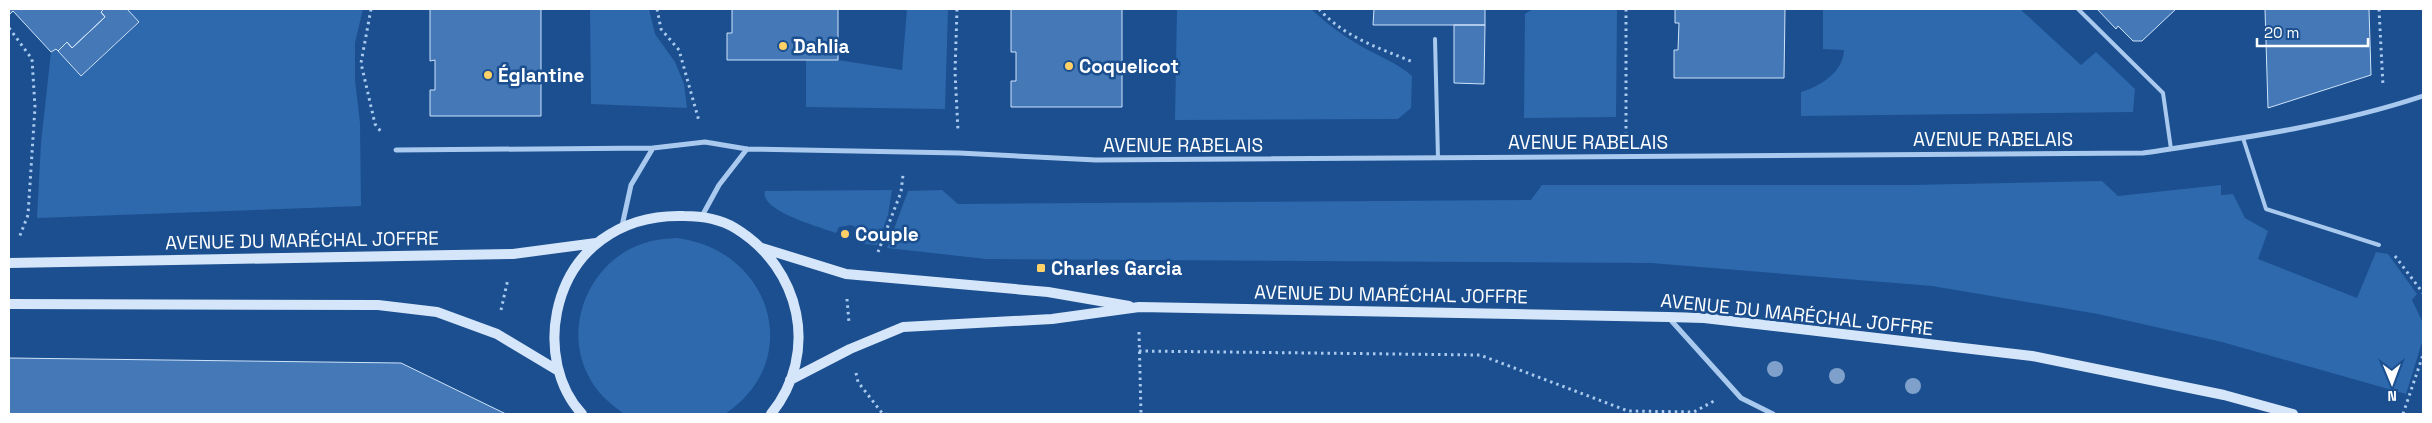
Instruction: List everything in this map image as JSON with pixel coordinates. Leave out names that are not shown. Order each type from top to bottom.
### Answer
[{"type":"main road","points":[[582,414],[574,405],[557,370],[553,331],[561,293],[575,266],[596,243],[622,226],[661,215],[702,216],[733,227],[761,247],[782,274],[796,309],[800,337],[795,370],[782,400],[771,414]]},
{"type":"main road","name":"AVENUE DU MARÉCHAL JOFFRE","points":[[10,263],[512,254],[596,243]]},
{"type":"main road","name":"AVENUE DU MARÉCHAL JOFFRE","points":[[761,247],[846,274],[1048,292],[1139,308]]},
{"type":"main road","points":[[9,304],[378,305],[437,312],[497,334],[557,370]]},
{"type":"main road","name":"AVENUE DU MARÉCHAL JOFFRE","points":[[790,380],[850,349],[903,327],[1052,319],[1139,308],[1668,317],[1704,318],[2032,356],[2224,395],[2294,414]]},
{"type":"street","name":"AVENUE RABELAIS","points":[[396,150],[653,148],[705,142],[747,149],[959,153],[1096,160],[2143,153],[2243,138],[2384,109],[2423,96]]},
{"type":"street","points":[[622,226],[630,184],[653,148]]},
{"type":"street","points":[[702,216],[719,185],[747,149]]},
{"type":"street","points":[[1668,317],[1741,398],[1773,414]]},
{"type":"lane","points":[[2078,9],[2163,93],[2171,149]]},
{"type":"lane","points":[[1435,39],[1438,158]]},
{"type":"lane","points":[[2243,138],[2266,209],[2379,245]]},
{"type":"path","points":[[371,9],[361,63],[375,124],[396,150]]},
{"type":"path","points":[[657,9],[661,29],[679,50],[705,142]]},
{"type":"path","points":[[957,9],[955,72],[959,153]]},
{"type":"path","points":[[1319,9],[1329,20],[1354,38],[1435,71]]},
{"type":"path","points":[[1626,9],[1626,157]]},
{"type":"path","points":[[2379,9],[2384,109]]},
{"type":"path","points":[[9,28],[32,59],[36,107],[28,215],[10,263]]},
{"type":"path","points":[[878,253],[901,192]]},
{"type":"path","points":[[2391,250],[2423,293]]},
{"type":"path","points":[[497,334],[512,254]]},
{"type":"path","points":[[1139,308],[1141,414]]},
{"type":"path","points":[[1139,351],[1480,355],[1628,411],[1694,412],[1694,414]]},
{"type":"path","points":[[2403,414],[2423,355]]},
{"type":"shaded area","points":[[127,9],[363,9],[355,43],[355,80],[360,123],[361,206],[37,218],[41,143],[51,52],[56,49],[81,76],[139,23]]},
{"type":"shaded area","points":[[590,9],[649,9],[655,34],[675,62],[684,84],[687,108],[591,104]]},
{"type":"shaded area","points":[[907,9],[948,9],[945,109],[806,107],[806,60],[838,60],[902,70]]},
{"type":"shaded area","points":[[1177,9],[1311,9],[1348,38],[1394,63],[1412,76],[1411,108],[1398,119],[1175,120]]},
{"type":"shaded area","points":[[1533,9],[1617,9],[1616,117],[1524,118],[1525,14]]},
{"type":"shaded area","points":[[1823,9],[2020,9],[2081,65],[2096,52],[2135,89],[2133,112],[1801,116],[1801,92],[1816,86],[1830,77],[1843,58],[1844,50],[1823,49]]},
{"type":"shaded area","points":[[2102,181],[2118,196],[2221,185],[2221,195],[2233,194],[2245,218],[2268,231],[2258,259],[2357,298],[2376,252],[2388,254],[2417,294],[2412,300],[2423,323],[2423,339],[2406,394],[2222,342],[2098,314],[1932,286],[1651,263],[986,259],[887,248],[908,191],[942,190],[958,204],[1531,200],[1542,185],[1909,185]]},
{"type":"shaded area","points":[[892,190],[888,215],[877,245],[866,244],[857,240],[855,227],[851,225],[839,227],[836,233],[793,217],[771,205],[766,198],[765,191],[770,191]]},
{"type":"shaded area","points":[[676,238],[709,247],[735,263],[755,284],[766,310],[770,337],[765,365],[750,391],[725,414],[624,414],[595,387],[581,356],[578,337],[585,299],[594,282],[606,267],[621,254],[648,242]]},
{"type":"building","points":[[9,9],[104,9],[101,12],[105,17],[72,48],[67,42],[58,51],[56,49],[51,52],[13,11],[9,15]]},
{"type":"building","points":[[104,9],[127,9],[139,22],[81,76],[58,51],[67,42],[72,48],[105,17],[101,12]]},
{"type":"building","name":"Églantine","points":[[430,9],[541,9],[541,116],[430,116],[430,90],[435,90],[435,60],[430,61]]},
{"type":"building","name":"Dahlia","points":[[732,9],[838,9],[838,60],[727,60],[727,33],[732,33]]},
{"type":"building","name":"Coquelicot","points":[[1011,9],[1122,9],[1122,107],[1011,107],[1011,81],[1016,81],[1016,52],[1011,52]]},
{"type":"building","points":[[1374,9],[1485,9],[1485,25],[1373,25]]},
{"type":"building","points":[[1675,9],[1785,9],[1784,78],[1674,78],[1674,50],[1678,50],[1679,23],[1675,23]]},
{"type":"building","points":[[2097,9],[2176,9],[2142,41],[2133,41],[2118,26],[2116,29]]},
{"type":"building","points":[[2265,9],[2369,9],[2371,75],[2268,108]]},
{"type":"building","points":[[1454,25],[1485,25],[1484,84],[1454,83]]},
{"type":"building","points":[[9,358],[401,363],[506,414],[9,414]]},
{"type":"place","name":"Dahlia","points":[[783,46]]},
{"type":"place","name":"Coquelicot","points":[[1069,66]]},
{"type":"place","name":"Églantine","points":[[488,75]]},
{"type":"place","name":"Couple","points":[[845,234]]},
{"type":"place","name":"Charles Garcia","points":[[1041,268]]}]
